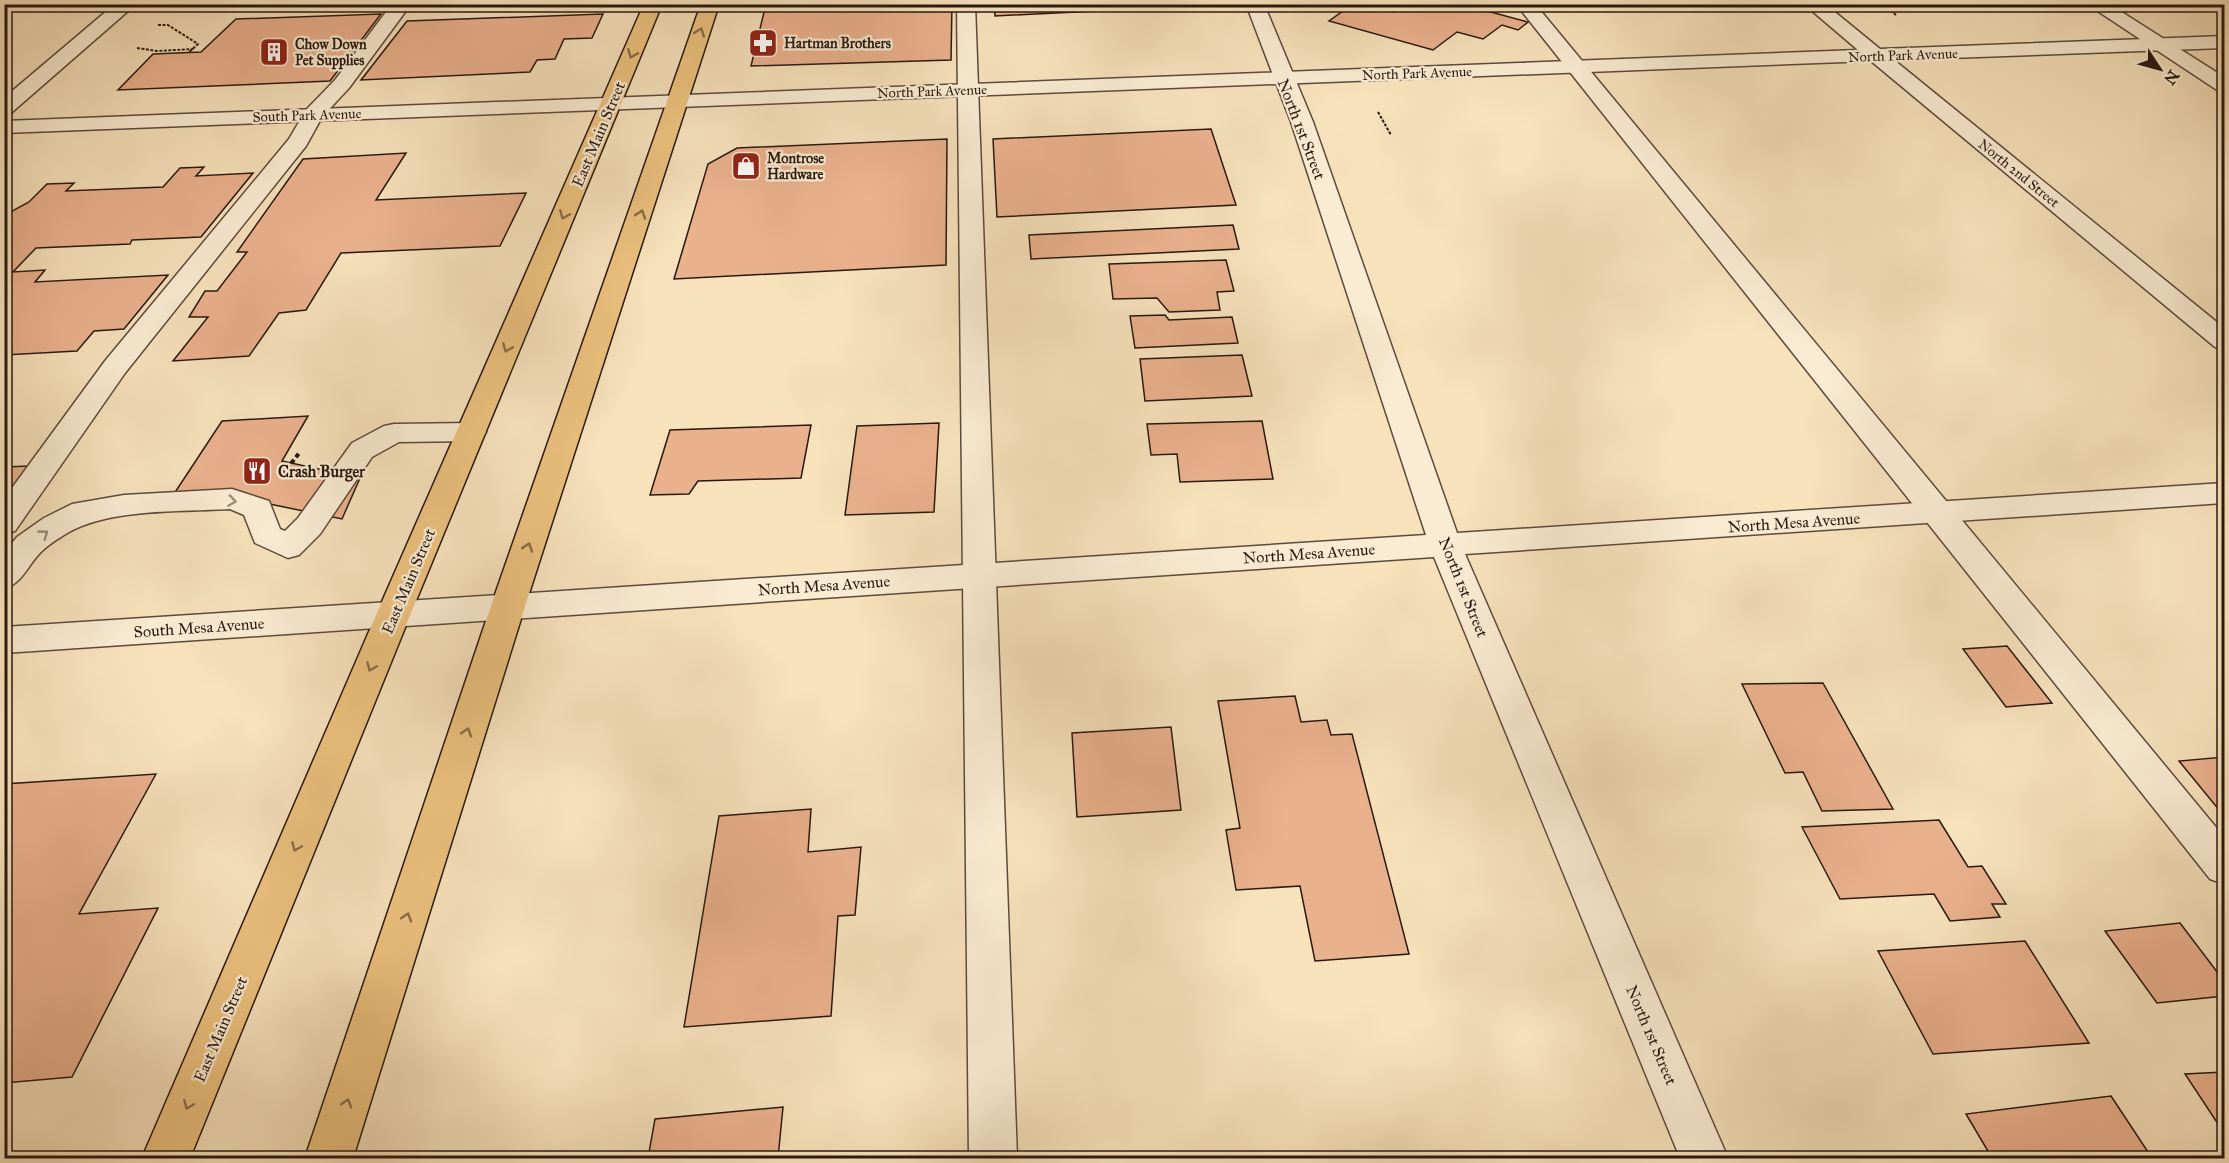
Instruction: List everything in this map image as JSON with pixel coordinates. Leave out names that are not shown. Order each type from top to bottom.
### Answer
[{"type":"main road","name":"East Main Street","points":[[166,1158],[394,613],[653,4]]},
{"type":"main road","points":[[329,1158],[508,606],[710,4]]},
{"type":"street","points":[[4,109],[127,4]]},
{"type":"street","points":[[4,523],[115,367],[298,141],[314,114],[342,84],[402,4]]},
{"type":"street","points":[[966,4],[966,90],[993,1158]]},
{"type":"street","name":"North 1st Street","points":[[1255,4],[1273,46],[1282,79],[1302,122],[1445,545],[1704,1158]]},
{"type":"street","points":[[1525,4],[2224,866]]},
{"type":"street","name":"North 2nd Street","points":[[1813,4],[2224,341]]},
{"type":"street","points":[[2096,4],[2224,86]]},
{"type":"street","name":"North Park Avenue","points":[[610,103],[2224,42]]},
{"type":"street","name":"South Park Avenue","points":[[4,127],[610,103]]},
{"type":"street","points":[[4,577],[28,545],[55,526],[83,512],[124,505],[232,499],[258,508],[266,535],[288,547],[309,526],[362,450],[394,433],[471,432]]},
{"type":"street","name":"North Mesa Avenue","points":[[394,613],[2224,493]]},
{"type":"street","name":"South Mesa Avenue","points":[[4,640],[394,613]]},
{"type":"path","points":[[157,25],[168,25],[198,44],[189,52]]},
{"type":"path","points":[[133,47],[157,51],[193,49]]},
{"type":"building","points":[[766,4],[952,4],[951,60],[751,66]]},
{"type":"building","points":[[994,4],[1174,4],[1175,7],[995,16]]},
{"type":"building","points":[[1353,4],[1365,4],[1394,12],[1406,4],[1461,4],[1528,22],[1518,30],[1502,25],[1483,39],[1457,32],[1433,50],[1329,21]]},
{"type":"building","name":"Chow Down Pet Supplies","points":[[381,14],[330,81],[118,90],[153,54],[201,52],[236,19]]},
{"type":"building","points":[[603,14],[592,38],[564,39],[555,59],[537,60],[530,72],[361,80],[407,21]]},
{"type":"building","points":[[1211,129],[1236,205],[997,217],[993,139]]},
{"type":"building","points":[[947,139],[946,265],[674,279],[708,164],[737,148]]},
{"type":"building","points":[[406,153],[376,200],[526,193],[500,246],[341,253],[306,310],[279,313],[249,356],[173,361],[208,317],[189,317],[205,291],[217,291],[247,252],[237,252],[303,159]]},
{"type":"building","points":[[204,167],[196,176],[253,173],[201,237],[132,240],[130,244],[36,248],[13,272],[45,270],[35,282],[168,275],[124,329],[94,331],[77,351],[4,355],[4,219],[14,210],[29,202],[47,184],[74,183],[66,191],[163,187],[180,168]]},
{"type":"building","points":[[1233,225],[1239,249],[1031,259],[1029,235]]},
{"type":"building","points":[[1226,260],[1234,291],[1217,292],[1220,310],[1169,312],[1157,298],[1113,299],[1109,264]]},
{"type":"building","points":[[1165,315],[1169,320],[1232,317],[1238,343],[1135,348],[1130,316]]},
{"type":"building","points":[[1242,355],[1252,396],[1145,401],[1140,359]]},
{"type":"building","name":"Crash Burger","points":[[308,416],[282,461],[360,478],[342,519],[260,502],[166,506],[222,421]]},
{"type":"building","points":[[1262,421],[1273,479],[1180,482],[1177,454],[1151,455],[1147,424]]},
{"type":"building","points":[[939,423],[934,512],[845,515],[857,426]]},
{"type":"building","points":[[811,425],[801,478],[698,481],[689,494],[650,495],[670,430]]},
{"type":"building","points":[[30,466],[4,498],[4,467]]},
{"type":"building","points":[[2007,646],[2052,703],[2006,707],[1963,649]]},
{"type":"building","points":[[1823,683],[1893,809],[1822,811],[1803,772],[1785,773],[1742,684]]},
{"type":"building","points":[[1295,696],[1301,722],[1327,720],[1331,735],[1352,734],[1409,954],[1315,961],[1300,886],[1236,890],[1226,830],[1240,828],[1218,701]]},
{"type":"building","points":[[1171,727],[1181,810],[1077,817],[1072,733]]},
{"type":"building","points":[[2224,757],[2224,816],[2179,761]]},
{"type":"building","points":[[156,774],[79,914],[158,908],[72,1077],[4,1083],[4,784]]},
{"type":"building","points":[[811,809],[808,852],[861,847],[855,915],[838,916],[831,1016],[684,1027],[719,816]]},
{"type":"building","points":[[1939,820],[1968,867],[1982,866],[2006,904],[1992,904],[2000,917],[1950,921],[1934,894],[1840,899],[1802,827]]},
{"type":"building","points":[[2180,923],[2224,981],[2224,996],[2157,1003],[2105,931]]},
{"type":"building","points":[[2025,941],[2089,1043],[1933,1054],[1878,951]]},
{"type":"building","points":[[2224,1072],[2224,1133],[2185,1074]]},
{"type":"building","points":[[2111,1096],[2152,1158],[1992,1158],[1966,1114]]},
{"type":"building","points":[[783,1107],[778,1158],[648,1158],[655,1119]]},
{"type":"place","name":"Hartman Brothers","points":[[763,43]]},
{"type":"place","name":"Chow Down Pet Supplies","points":[[274,52]]},
{"type":"place","name":"Montrose Hardware","points":[[746,166]]},
{"type":"place","name":"Crash Burger","points":[[257,471]]}]
